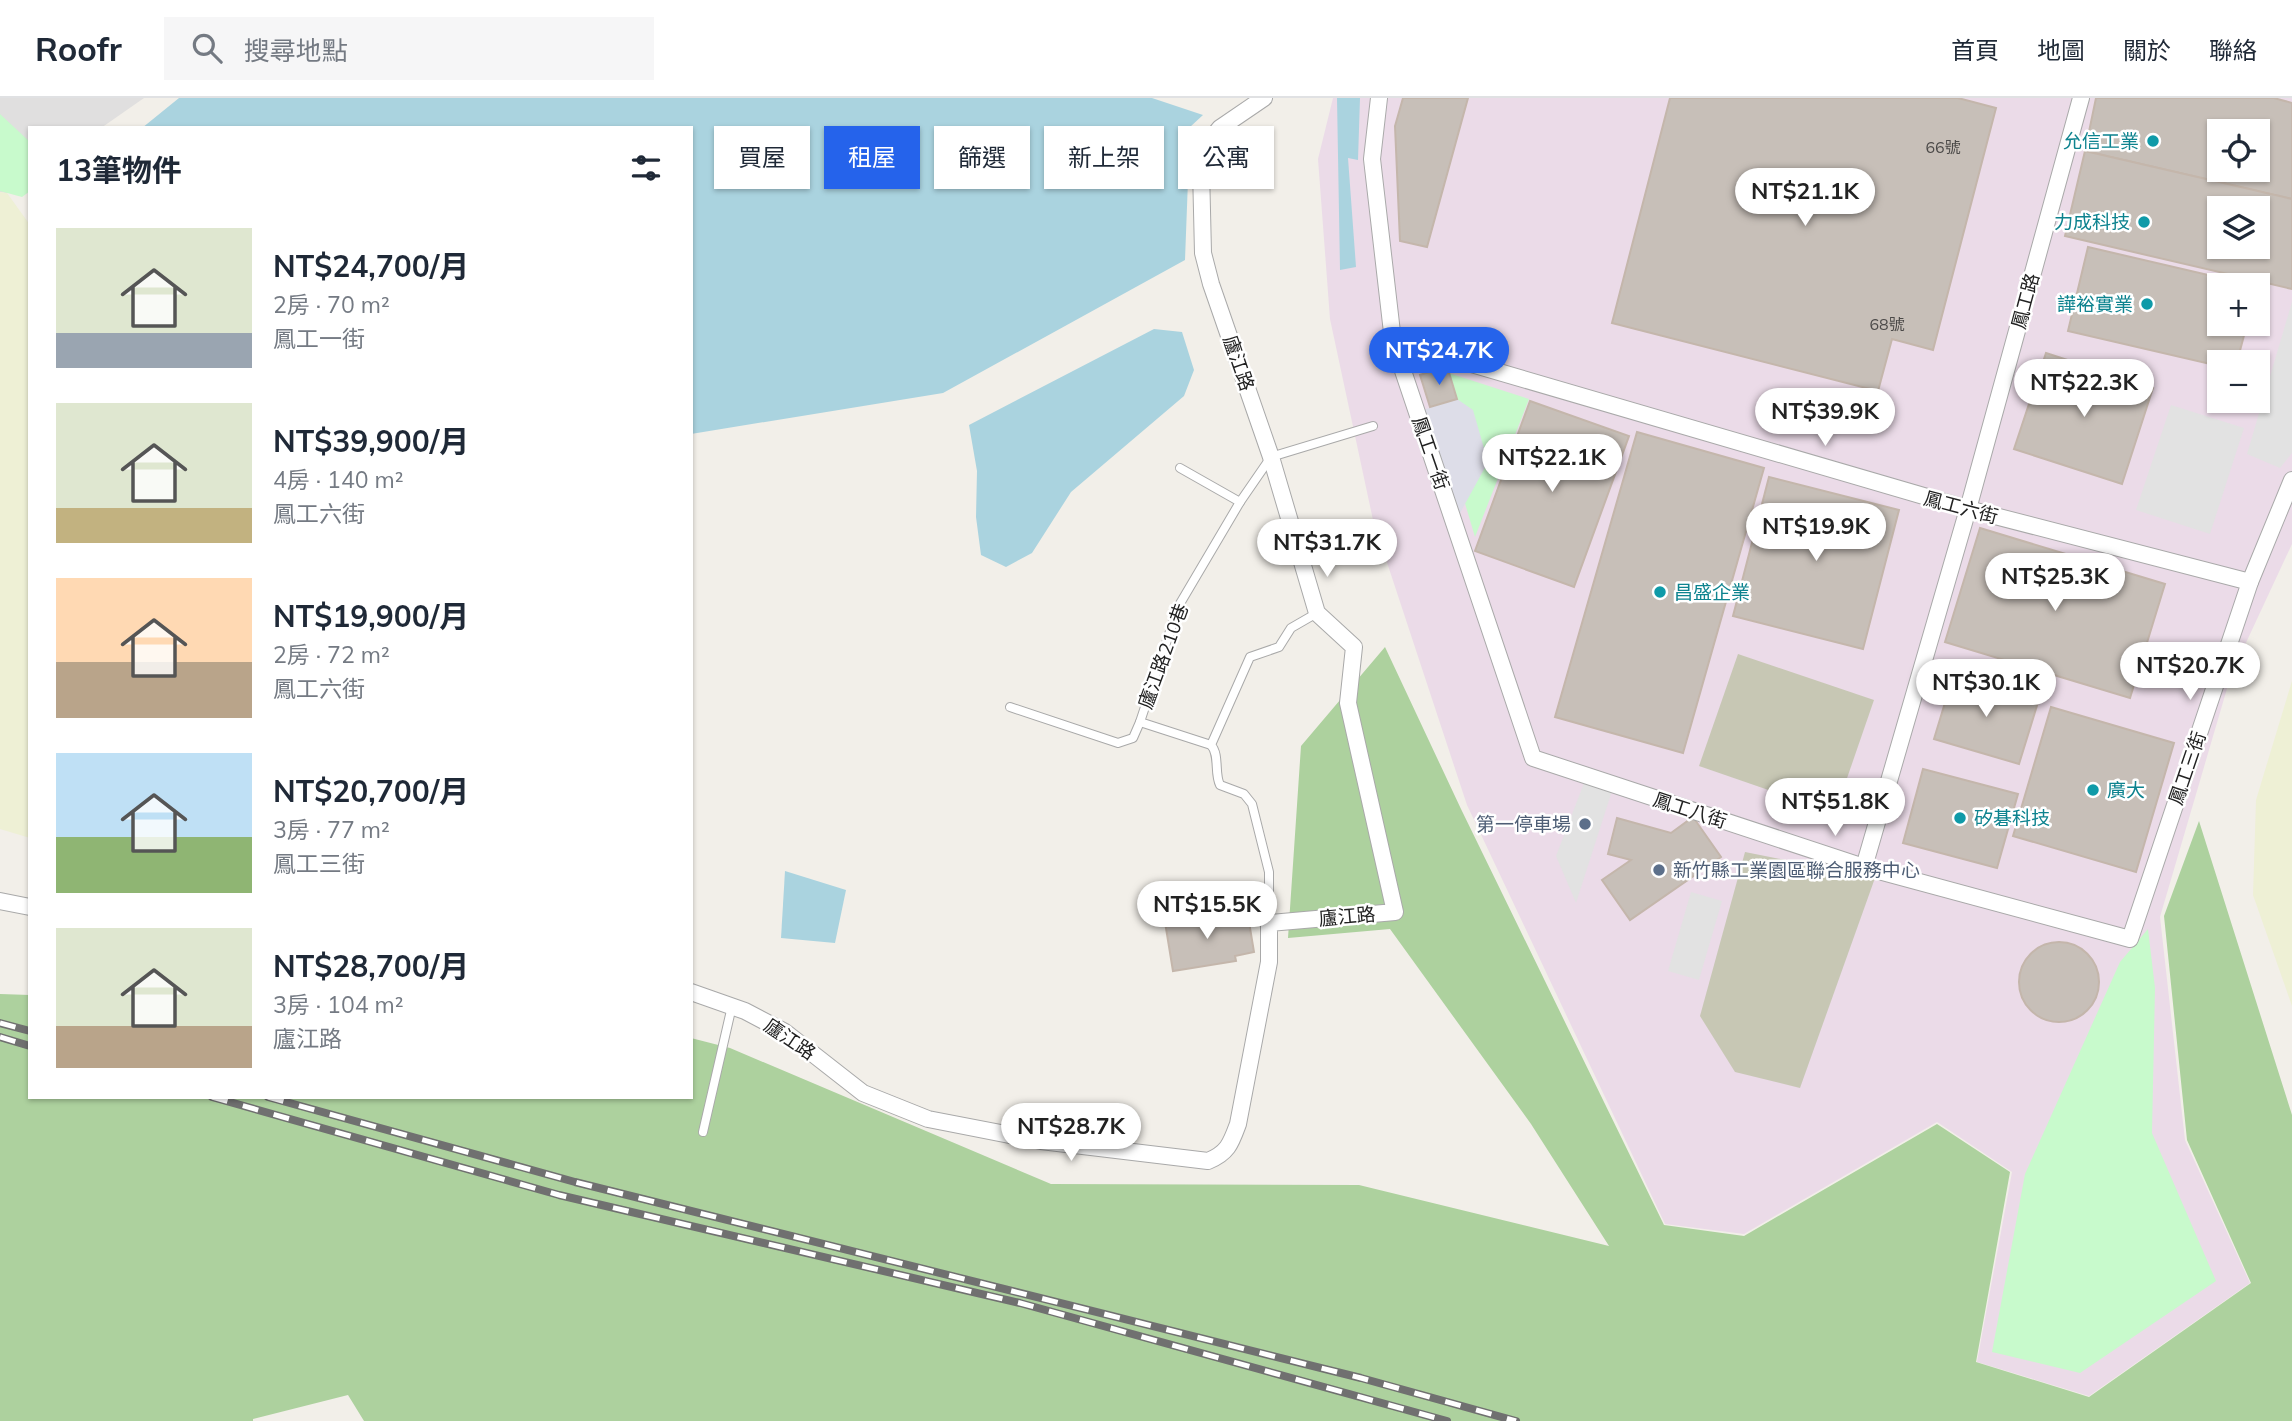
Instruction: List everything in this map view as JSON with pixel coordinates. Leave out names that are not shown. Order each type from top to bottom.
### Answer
[{"type":"street","name":"廬江路","points":[[693,993],[746,1011],[785,1032],[863,1093],[928,1119],[1041,1141],[1208,1161],[1221,1156],[1230,1147],[1238,1125],[1269,962],[1269,923],[1395,912],[1349,703],[1354,647],[1317,613],[1272,457],[1211,284],[1203,253],[1201,169],[1207,144],[1220,128],[1264,98]]},
{"type":"street","name":"鳳工一街","points":[[1379,98],[1372,159],[1393,341],[1533,758]]},
{"type":"street","name":"鳳工路","points":[[1864,867],[1968,509],[2081,98]]},
{"type":"street","name":"鳳工六街","points":[[1393,341],[1968,509],[2250,582]]},
{"type":"street","name":"鳳工三街","points":[[2130,939],[2250,582],[2292,480]]},
{"type":"street","name":"鳳工八街","points":[[1533,758],[1864,867],[2130,939]]},
{"type":"street","points":[[0,901],[28,907]]},
{"type":"lane","points":[[1272,457],[1373,426]]},
{"type":"lane","name":"廬江路210巷","points":[[1211,745],[1140,722],[1178,607],[1240,502],[1272,457]]},
{"type":"lane","points":[[1180,468],[1240,502]]},
{"type":"lane","points":[[1269,923],[1269,872],[1252,804],[1244,794],[1220,785],[1215,749],[1211,745],[1250,657],[1279,647],[1291,628],[1317,613]]},
{"type":"lane","points":[[1010,707],[1118,743],[1133,738],[1140,722]]},
{"type":"lane","points":[[703,1132],[732,1006]]},
{"type":"shaded area","points":[[0,98],[144,98],[104,126],[28,126],[28,178],[7,193],[0,192]]},
{"type":"shaded area","points":[[1333,98],[2292,98],[2292,544],[2231,675],[2160,917],[2185,1140],[2250,1283],[2089,1396],[1977,1362],[2012,1172],[1937,1122],[1744,1234],[1665,1224],[1467,805],[1373,520],[1330,319],[1318,159]]},
{"type":"shaded area","points":[[0,192],[7,193],[28,222],[28,837],[0,829]]},
{"type":"shaded area","points":[[2292,302],[2292,453],[2280,468],[2247,454],[2259,413],[2270,413],[2270,376]]},
{"type":"shaded area","points":[[1457,399],[1473,410],[1488,462],[1454,524],[1417,412]]},
{"type":"shaded area","points":[[2171,405],[2244,428],[2210,534],[2136,510]]},
{"type":"shaded area","points":[[1738,654],[1874,700],[1835,813],[1699,766]]},
{"type":"shaded area","points":[[2292,681],[2292,1006],[2253,895],[2256,800]]},
{"type":"shaded area","name":"第一停車場","points":[[1584,783],[1612,791],[1576,903],[1556,856]]},
{"type":"shaded area","points":[[1745,852],[1875,878],[1800,1088],[1735,1072],[1700,1016]]},
{"type":"shaded area","points":[[1691,892],[1722,901],[1699,980],[1668,971]]},
{"type":"green space","points":[[0,114],[28,140],[28,192],[22,197],[0,191]]},
{"type":"green space","points":[[1424,365],[1529,399],[1475,537]]},
{"type":"green space","points":[[1385,647],[1664,1225],[1744,1236],[1937,1124],[2010,1172],[1976,1362],[2089,1397],[2251,1283],[2187,1140],[2164,916],[2199,821],[2292,1115],[2292,1421],[364,1421],[348,1395],[253,1421],[0,1421],[0,994],[28,995],[28,1099],[693,1099],[693,1039],[730,1048],[1051,1184],[1359,1185],[1609,1246],[1531,1124],[1390,929],[1288,938],[1301,746]]},
{"type":"green space","points":[[2148,929],[2155,988],[2152,1133],[2216,1281],[2080,1373],[1992,1352],[2025,1174],[2120,962]]},
{"type":"water","points":[[179,98],[1152,98],[1203,115],[1191,126],[1178,126],[1178,189],[1188,189],[1185,260],[943,393],[693,434],[693,126],[144,126]]},
{"type":"water","points":[[1337,98],[1360,98],[1358,160],[1348,158],[1356,267],[1340,270]]},
{"type":"water","points":[[1154,329],[1182,332],[1194,370],[1184,396],[1071,492],[1032,553],[1006,567],[981,555],[976,517],[977,471],[969,425]]},
{"type":"water","points":[[785,871],[846,890],[835,943],[781,938]]},
{"type":"building","points":[[1403,98],[1468,98],[1427,247],[1400,241],[1395,126]]},
{"type":"building","points":[[1670,98],[1958,98],[1996,108],[1933,350],[1892,339],[1878,391],[1612,323]]},
{"type":"building","name":"允信工業","points":[[2096,98],[2274,98],[2292,103],[2292,199],[2219,182],[2270,182],[2270,119],[2207,119],[2207,179],[2085,151]]},
{"type":"building","name":"力成科技","points":[[2085,151],[2207,179],[2207,182],[2219,182],[2292,199],[2292,289],[2270,284],[2270,273],[2223,273],[2065,236]]},
{"type":"building","name":"譁裕實業","points":[[2088,247],[2207,275],[2207,336],[2244,336],[2240,350],[2207,350],[2207,363],[2068,331]]},
{"type":"building","points":[[2046,353],[2153,388],[2122,484],[2014,449]]},
{"type":"building","points":[[1447,366],[1457,399],[1430,407],[1420,375]]},
{"type":"building","points":[[1530,401],[1629,436],[1574,587],[1475,551]]},
{"type":"building","name":"昌盛企業","points":[[1637,432],[1764,468],[1683,753],[1555,717]]},
{"type":"building","points":[[1769,477],[1899,510],[1863,649],[1733,616]]},
{"type":"building","points":[[1980,528],[2165,584],[2130,698],[1945,642]]},
{"type":"building","points":[[1954,673],[2039,699],[2019,764],[1934,739]]},
{"type":"building","name":"廣大","points":[[2051,707],[2174,743],[2136,872],[2013,836]]},
{"type":"building","name":"矽碁科技","points":[[1923,769],[2018,794],[1997,868],[1903,843]]},
{"type":"building","name":"新竹縣工業園區聯合服務中心","points":[[1693,817],[1721,857],[1630,920],[1602,880],[1631,860],[1608,854],[1617,818],[1671,833]]},
{"type":"building","points":[[1229,912],[1231,925],[1249,922],[1254,952],[1235,956],[1236,961],[1173,971],[1165,922]]},
{"type":"building","points":[[2051,942],[2067,942],[2088,953],[2099,974],[2099,990],[2088,1011],[2067,1022],[2051,1022],[2037,1016],[2025,1004],[2019,990],[2019,974],[2025,960],[2037,948]]},
{"type":"railway","points":[[0,1023],[28,1030]]},
{"type":"railway","points":[[0,1037],[28,1045]]},
{"type":"railway","points":[[219,1099],[559,1195],[1020,1303],[1447,1421]]},
{"type":"railway","points":[[275,1099],[575,1182],[1361,1378],[1516,1421]]},
{"type":"place","name":"允信工業","points":[[2153,141]]},
{"type":"place","name":"力成科技","points":[[2144,222]]},
{"type":"place","name":"譁裕實業","points":[[2147,304]]},
{"type":"place","name":"昌盛企業","points":[[1660,592]]},
{"type":"place","name":"廣大","points":[[2093,790]]},
{"type":"place","name":"矽碁科技","points":[[1960,818]]},
{"type":"place","name":"第一停車場","points":[[1585,824]]},
{"type":"place","name":"新竹縣工業園區聯合服務中心","points":[[1659,870]]}]
